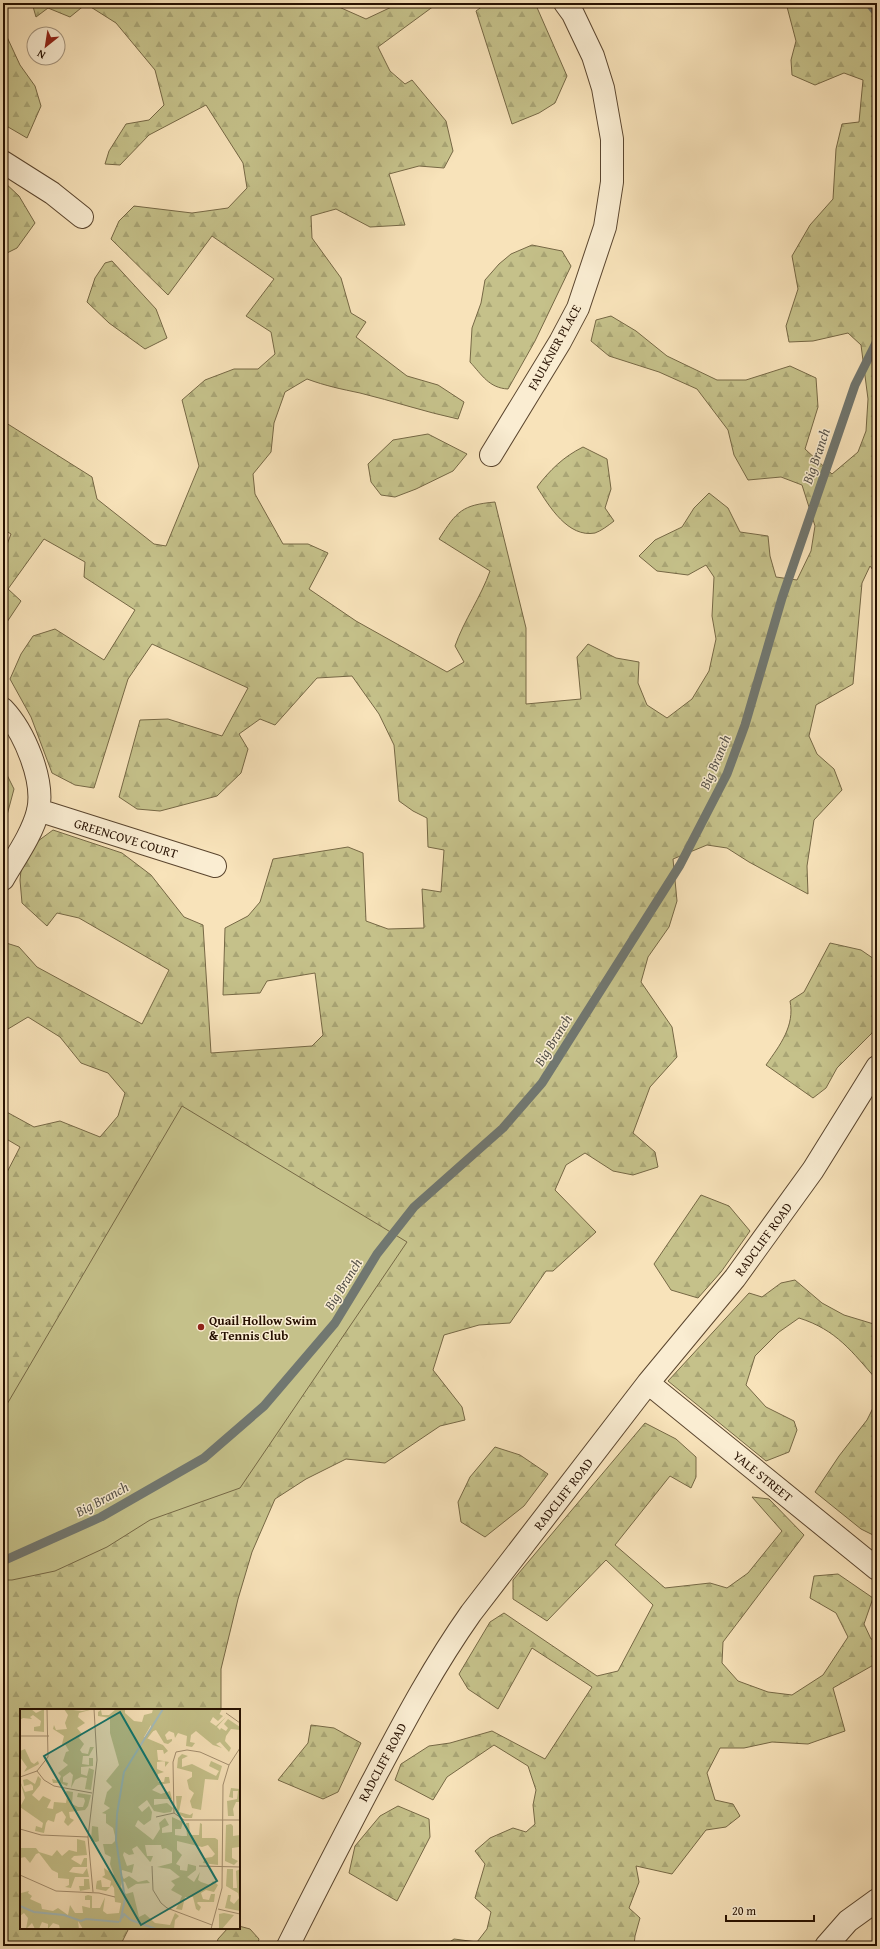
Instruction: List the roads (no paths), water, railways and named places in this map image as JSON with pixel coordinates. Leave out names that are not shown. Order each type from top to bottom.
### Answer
[{"type":"street","name":"FAULKNER PLACE","points":[[491,455],[560,342],[578,308],[605,227],[612,182],[612,139],[607,110],[603,88],[593,56],[573,14],[565,3]]},
{"type":"street","points":[[3,162],[52,193],[82,217]]},
{"type":"street","points":[[3,709],[29,747],[38,779],[38,810],[27,836],[3,879]]},
{"type":"street","name":"GREENCOVE COURT","points":[[38,810],[215,866]]},
{"type":"street","name":"RADCLIFF ROAD","points":[[288,1946],[415,1700],[444,1652],[471,1613],[648,1383],[735,1278],[813,1170],[877,1067]]},
{"type":"street","name":"YALE STREET","points":[[648,1383],[877,1569]]},
{"type":"street","points":[[826,1946],[848,1921],[877,1900]]},
{"type":"waterway","name":"Big Branch","points":[[869,3],[877,13]]},
{"type":"waterway","name":"Big Branch","points":[[3,1561],[101,1517],[204,1458],[264,1406],[335,1323],[377,1254],[414,1207],[503,1128],[542,1083],[680,865],[727,774],[745,725],[782,598],[855,385],[877,341]]},
{"type":"place","name":"Quail Hollow Swim & Tennis Club","points":[[201,1327]]}]
